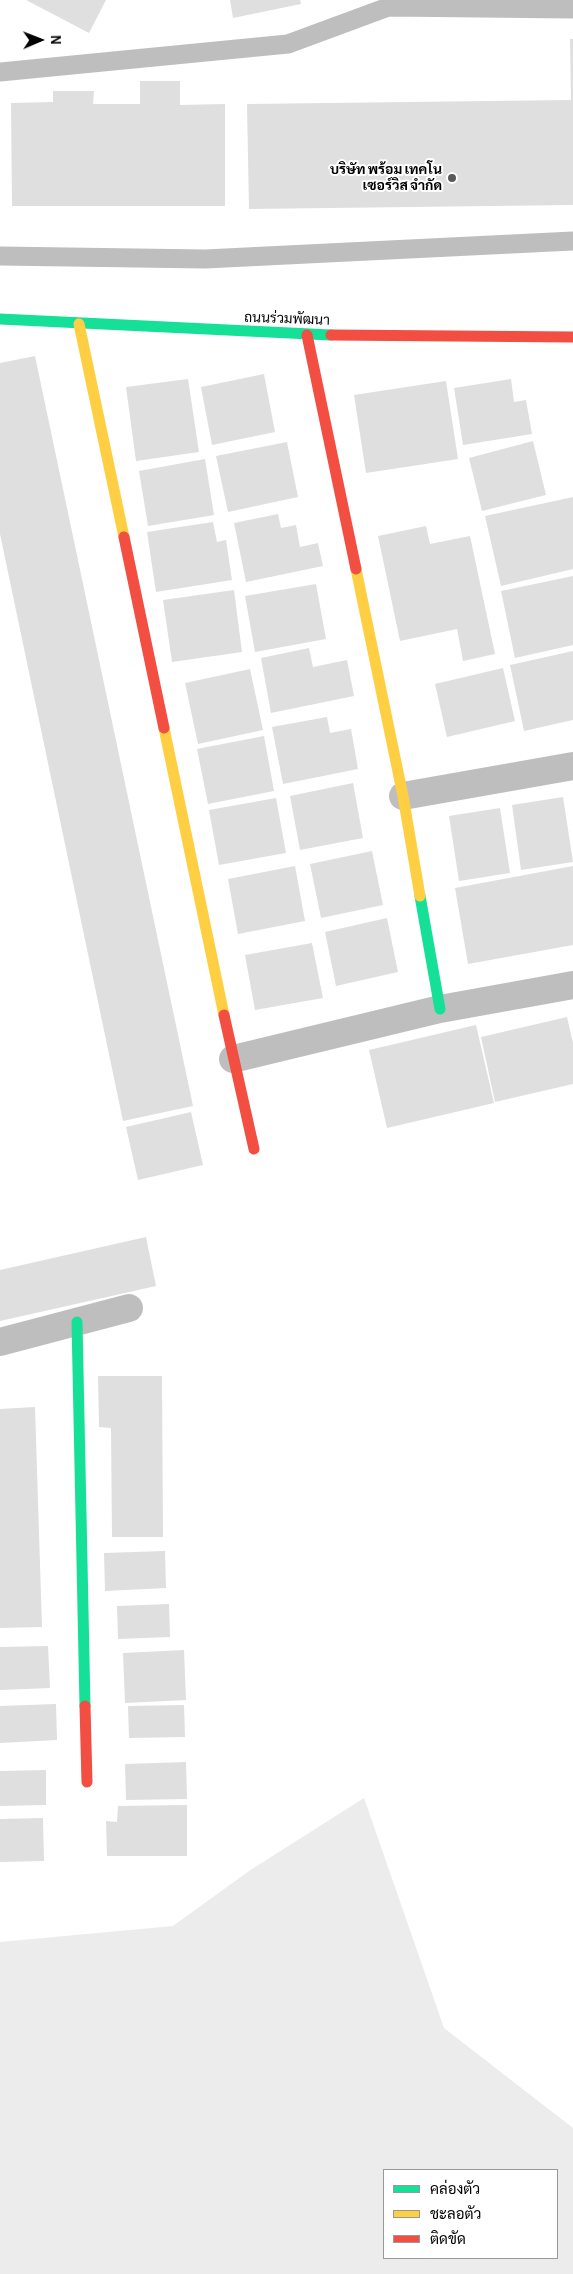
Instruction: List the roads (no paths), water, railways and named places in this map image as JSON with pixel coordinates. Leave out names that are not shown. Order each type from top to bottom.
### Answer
[{"type":"street","name":"ถนนร่วมพัฒนา","points":[[0,319],[307,335],[573,337]]},
{"type":"street","points":[[80,324],[233,1058],[254,1149]]},
{"type":"street","points":[[307,335],[403,796],[440,1009]]},
{"type":"street","points":[[403,796],[573,766]]},
{"type":"street","points":[[233,1058],[440,1009],[573,984]]},
{"type":"street","points":[[0,1342],[129,1308]]},
{"type":"street","points":[[77,1322],[87,1782]]},
{"type":"lane","points":[[0,72],[288,44],[388,8],[573,9]]},
{"type":"lane","points":[[0,256],[205,259],[573,241]]},
{"type":"place","name":"บริษัท พร้อม เทคโน เซอร์วิส จำกัด","points":[[452,178]]}]
